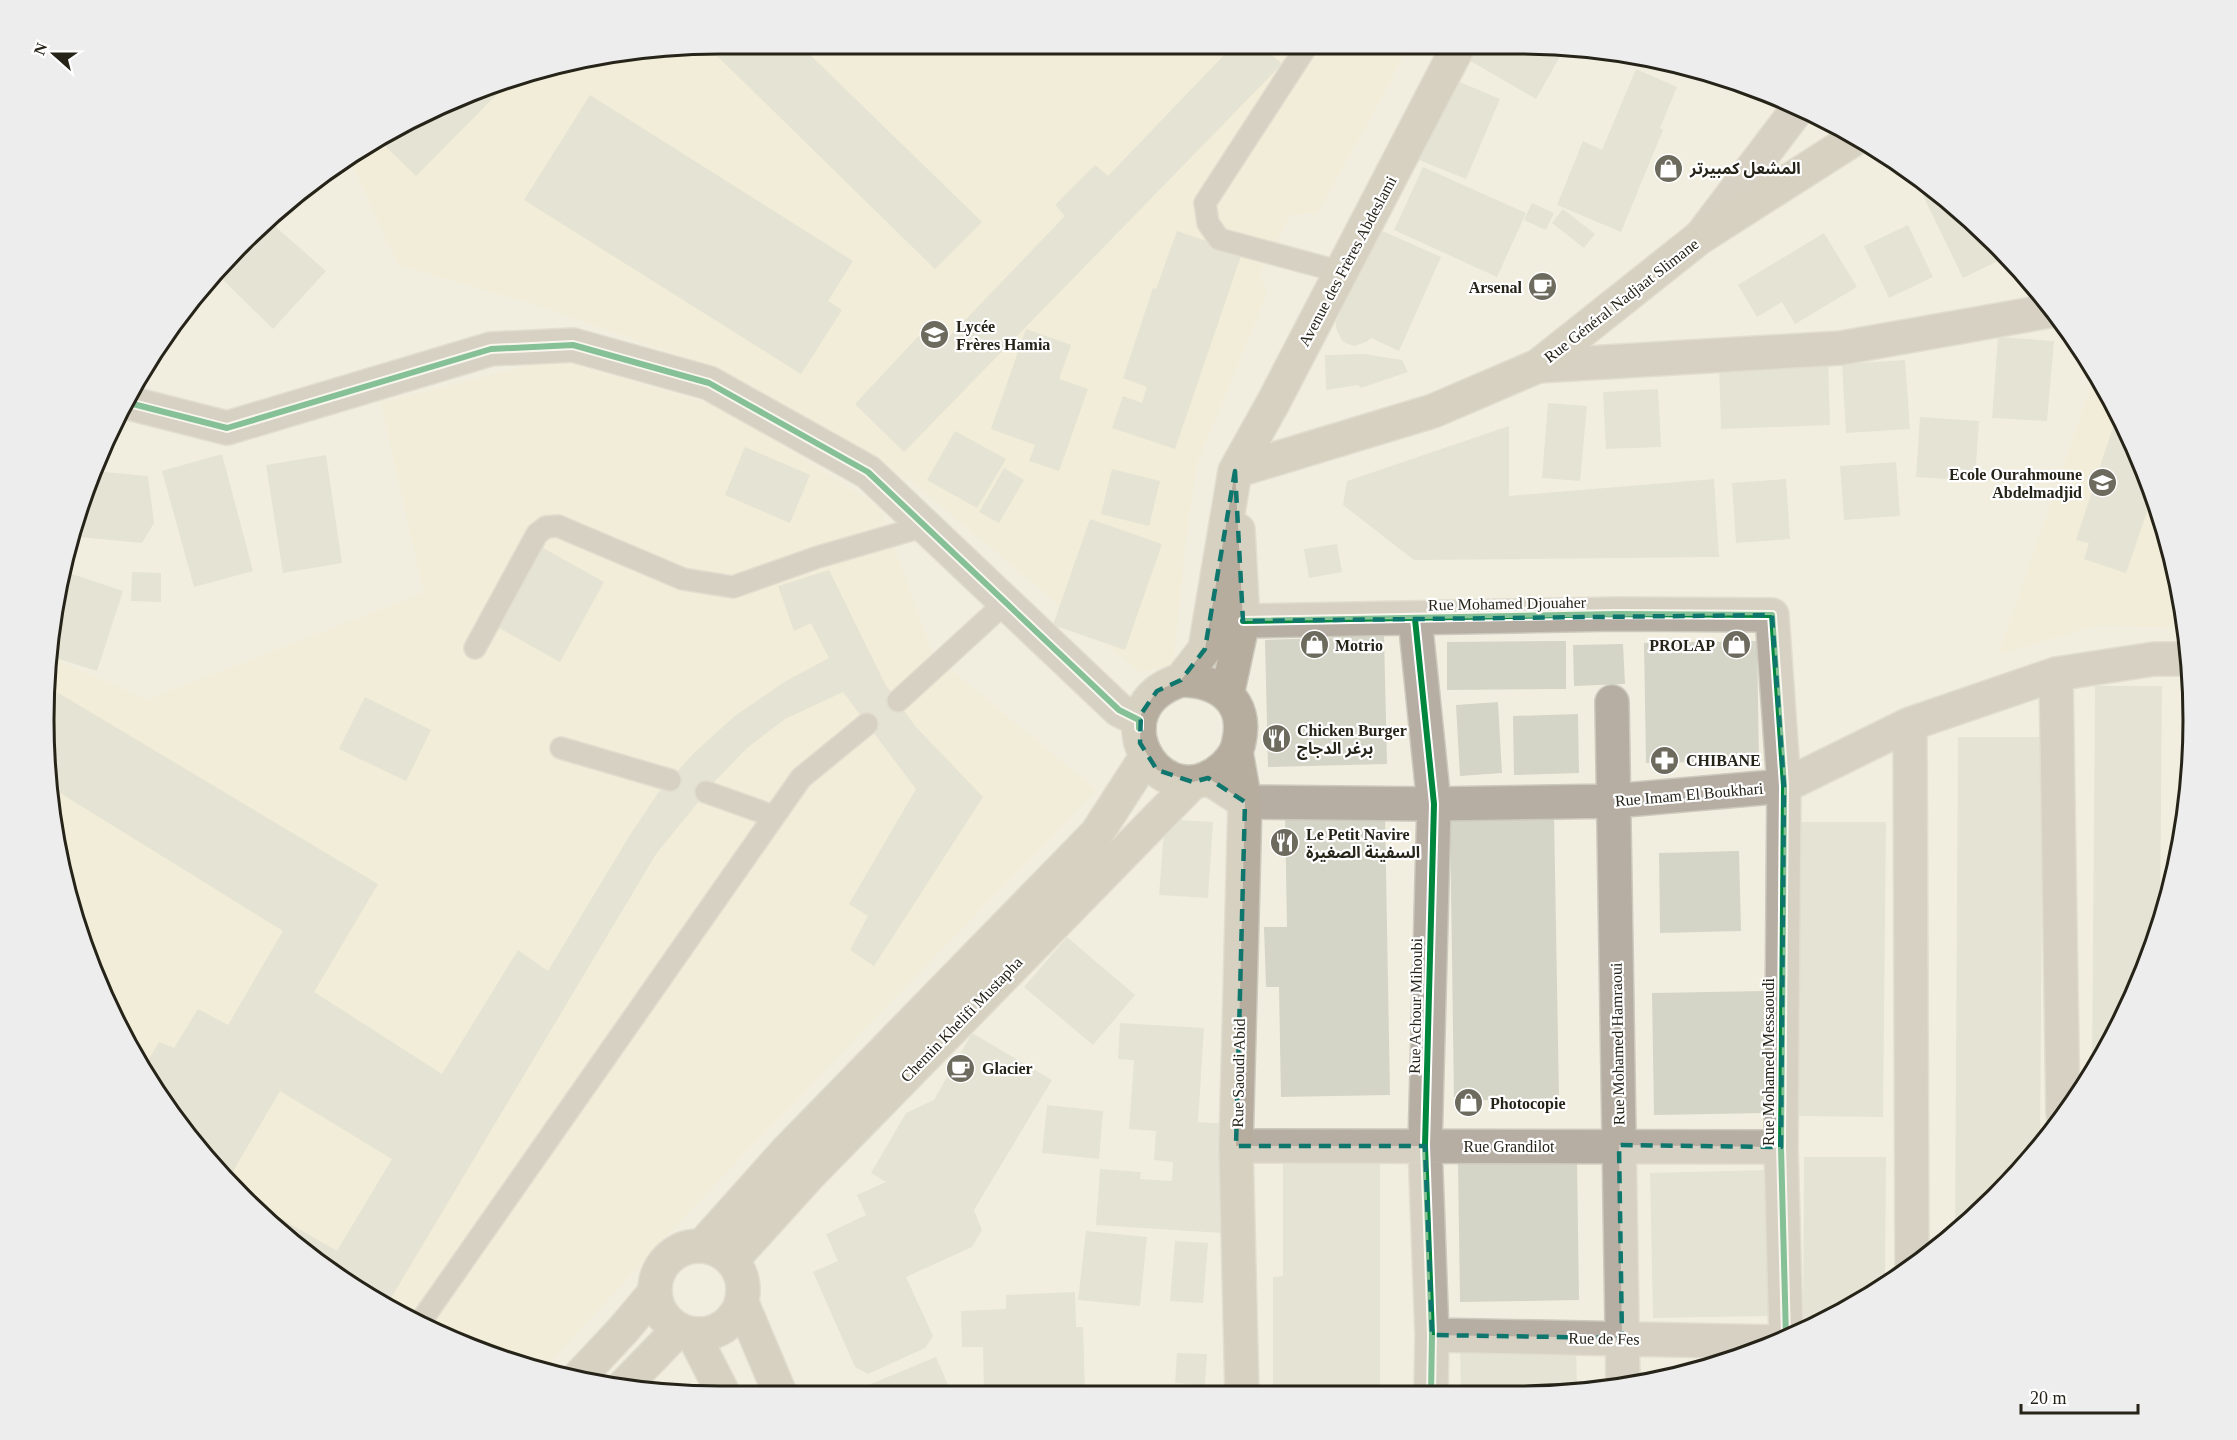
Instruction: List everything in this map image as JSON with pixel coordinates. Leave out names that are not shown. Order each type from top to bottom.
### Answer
[{"type":"main road","name":"Avenue des Frères Abdeslami","points":[[1235,471],[1454,54]]},
{"type":"main road","name":"Rue Général Nadjaat Slimane","points":[[1235,471],[1433,411],[1538,366],[1699,238],[1849,142]]},
{"type":"main road","points":[[1227,695],[1243,621],[1235,471]]},
{"type":"main road","points":[[1181,680],[1204,649],[1235,471]]},
{"type":"main road","points":[[1181,680],[1198,680],[1214,685],[1227,695],[1241,714],[1240,741],[1236,752],[1223,769],[1201,780],[1173,779],[1157,770],[1142,743],[1141,714],[1157,691],[1181,680]]},
{"type":"main road","name":"Chemin Khelifi Mustapha","points":[[703,1245],[787,1151],[1097,833],[1142,743]]},
{"type":"main road","name":"Rue Saoudi Abid","points":[[1236,752],[1245,802],[1236,1146],[1242,1386]]},
{"type":"main road","name":"Chemin Khelifi Mustapha","points":[[732,1259],[810,1174],[1201,780]]},
{"type":"main road","points":[[631,1380],[686,1332],[709,1333],[723,1327],[734,1317],[742,1303],[743,1288],[740,1272],[732,1259],[719,1250],[703,1245],[689,1246],[675,1252],[656,1276],[655,1292],[658,1307],[667,1320],[686,1332],[719,1386]]},
{"type":"main road","points":[[584,1372],[655,1292]]},
{"type":"main road","points":[[742,1303],[777,1386]]},
{"type":"street","points":[[1699,238],[1793,115]]},
{"type":"street","points":[[1538,366],[1841,348],[2043,312]]},
{"type":"street","points":[[134,404],[227,428],[491,349],[573,345],[709,383],[868,472],[1119,710],[1138,720],[1142,743]]},
{"type":"street","name":"Rue Mohamed Djouaher","points":[[1243,621],[1617,614],[1772,615]]},
{"type":"street","name":"Rue Mohamed Messaoudi","points":[[1772,615],[1784,786],[1781,1147],[1786,1329]]},
{"type":"street","name":"Rue Achour Mihoubi","points":[[1414,619],[1434,804],[1425,1146],[1432,1335],[1431,1386]]},
{"type":"street","name":"Rue Imam El Boukhari","points":[[1245,802],[1434,804],[1614,801],[1784,786],[1910,724],[2056,674],[2154,659],[2180,659]]},
{"type":"street","points":[[2056,674],[2063,1101]]},
{"type":"street","name":"Rue Mohamed Hamraoui","points":[[1612,702],[1623,1377]]},
{"type":"street","points":[[1910,724],[1912,1255]]},
{"type":"street","points":[[1201,780],[1245,802]]},
{"type":"street","name":"Rue Grandilot","points":[[1236,1146],[1781,1147]]},
{"type":"street","name":"Rue de Fes","points":[[1432,1335],[1755,1341]]},
{"type":"lane","points":[[1302,54],[1205,203],[1208,223],[1219,239],[1341,272]]},
{"type":"lane","points":[[475,648],[537,534],[546,527],[558,526],[683,579],[733,587],[818,557],[925,526]]},
{"type":"lane","points":[[898,701],[1005,603]]},
{"type":"lane","points":[[423,1316],[801,778],[867,724]]},
{"type":"lane","points":[[561,748],[670,780]]},
{"type":"lane","points":[[705,792],[773,816]]},
{"type":"highlighted area","points":[[1235,471],[1243,621],[1772,615],[1784,786],[1781,1147],[1619,1145],[1622,1338],[1432,1335],[1425,1146],[1236,1146],[1245,802],[1208,778],[1193,782],[1157,770],[1140,743],[1141,714],[1157,691],[1181,680],[1205,649]]},
{"type":"shaded area","name":"Lycée Frères Hamia","points":[[720,54],[1404,54],[1317,213],[1291,214],[1259,273],[1267,293],[1197,463],[1186,538],[1173,665],[1140,672],[915,484],[844,440],[704,364],[537,305],[399,265],[352,165],[387,143],[465,105],[506,89],[590,67],[676,55]]},
{"type":"shaded area","points":[[554,359],[723,408],[879,507],[933,655],[1096,790],[732,1166],[549,1363],[506,1351],[465,1335],[387,1297],[350,1274],[315,1248],[249,1191],[192,1125],[166,1090],[143,1053],[123,1015],[89,934],[67,850],[55,764],[57,660],[147,700],[424,593],[381,403]]},
{"type":"shaded area","name":"Ecole Ourahmoune Abdelmadjid","points":[[2092,384],[2114,425],[2148,506],[2170,590],[2176,627],[2094,626],[1999,654]]},
{"type":"building","points":[[715,54],[809,54],[982,222],[935,269]]},
{"type":"building","points":[[1225,54],[1271,54],[1282,64],[904,452],[855,404],[928,326],[944,342],[1065,216],[1055,205],[1095,165],[1108,176]]},
{"type":"building","points":[[1470,54],[1561,55],[1536,99],[1467,59]]},
{"type":"building","points":[[1636,69],[1677,87],[1660,128],[1663,130],[1621,232],[1557,205],[1583,141],[1602,150]]},
{"type":"building","points":[[1448,77],[1500,99],[1466,179],[1414,158]]},
{"type":"building","points":[[500,91],[416,176],[384,145],[425,123]]},
{"type":"building","points":[[590,95],[853,261],[828,301],[842,310],[801,374],[524,200]]},
{"type":"building","points":[[1423,167],[1526,213],[1497,277],[1394,230]]},
{"type":"building","points":[[1921,191],[1956,219],[1999,261],[1963,278]]},
{"type":"building","points":[[1532,203],[1554,213],[1546,230],[1524,220]]},
{"type":"building","points":[[1563,209],[1595,234],[1584,248],[1552,223]]},
{"type":"building","points":[[274,225],[326,271],[273,329],[221,278]]},
{"type":"building","points":[[1908,225],[1933,277],[1889,298],[1864,246]]},
{"type":"building","points":[[1378,229],[1441,257],[1399,351],[1371,338],[1354,346],[1348,344],[1342,341],[1336,328],[1336,322]]},
{"type":"building","points":[[1177,231],[1242,253],[1175,449],[1112,428],[1123,396],[1142,403],[1147,387],[1123,378],[1153,288],[1156,289]]},
{"type":"building","points":[[1824,233],[1857,287],[1795,324],[1782,302],[1757,317],[1738,285]]},
{"type":"building","points":[[1026,329],[1071,345],[1059,379],[1088,389],[1059,471],[1029,461],[1035,445],[991,429]]},
{"type":"building","points":[[1998,337],[2054,341],[2047,421],[1992,418]]},
{"type":"building","points":[[1364,354],[1402,360],[1408,372],[1361,388],[1358,385],[1326,390],[1325,355]]},
{"type":"building","points":[[1828,357],[1830,425],[1721,429],[1719,365]]},
{"type":"building","points":[[1905,360],[1910,429],[1846,433],[1842,364]]},
{"type":"building","points":[[1658,389],[1661,447],[1606,449],[1603,392]]},
{"type":"building","points":[[1548,403],[1587,406],[1580,481],[1542,478]]},
{"type":"building","points":[[1920,417],[1979,421],[1975,481],[1916,477]]},
{"type":"building","points":[[2114,425],[2148,507],[2126,573],[2084,559],[2089,543],[2076,540]]},
{"type":"building","points":[[1509,426],[1509,496],[1714,479],[1719,557],[1414,560],[1343,505],[1347,481]]},
{"type":"building","points":[[955,431],[1006,459],[977,508],[927,480]]},
{"type":"building","points":[[745,447],[810,475],[790,523],[725,495]]},
{"type":"building","points":[[222,454],[253,571],[194,587],[162,471]]},
{"type":"building","points":[[326,455],[342,563],[283,573],[266,465]]},
{"type":"building","points":[[1896,462],[1900,516],[1844,520],[1840,466]]},
{"type":"building","points":[[1004,468],[1024,480],[999,523],[979,512]]},
{"type":"building","points":[[1112,469],[1160,481],[1149,526],[1101,514]]},
{"type":"building","points":[[102,472],[148,476],[154,523],[142,543],[80,537]]},
{"type":"building","points":[[1786,479],[1790,539],[1736,543],[1732,483]]},
{"type":"building","points":[[1090,519],[1162,544],[1125,650],[1053,625]]},
{"type":"building","points":[[536,544],[604,582],[560,662],[492,624]]},
{"type":"building","points":[[1337,544],[1342,572],[1309,578],[1304,549]]},
{"type":"building","points":[[829,570],[885,684],[915,726],[983,797],[874,966],[850,950],[868,916],[849,904],[916,789],[843,692],[785,719],[747,748],[716,780],[656,854],[390,1299],[387,1297],[350,1274],[275,1215],[337,1251],[392,1159],[280,1091],[232,1173],[192,1125],[148,1061],[159,1042],[174,1048],[198,1009],[228,1025],[283,931],[58,792],[55,764],[55,691],[378,884],[314,992],[442,1074],[518,950],[548,971],[658,793],[694,753],[736,715],[786,681],[829,658],[811,623],[794,631],[778,586]]},
{"type":"building","points":[[132,572],[161,573],[161,602],[131,601]]},
{"type":"building","points":[[71,574],[123,591],[97,671],[57,659]]},
{"type":"building","points":[[1384,636],[1387,764],[1268,767],[1265,640]]},
{"type":"building","points":[[1566,641],[1566,689],[1447,690],[1447,642]]},
{"type":"building","points":[[1757,641],[1759,761],[1646,763],[1644,643]]},
{"type":"building","points":[[1623,644],[1625,684],[1574,686],[1573,645]]},
{"type":"building","points":[[2095,686],[2162,686],[2160,891],[2148,934],[2132,975],[2092,1056]]},
{"type":"building","points":[[365,697],[431,730],[406,781],[339,749]]},
{"type":"building","points":[[1498,702],[1502,773],[1460,776],[1456,705]]},
{"type":"building","points":[[1578,714],[1579,773],[1514,775],[1513,716]]},
{"type":"building","points":[[1958,737],[2043,737],[2040,1131],[1988,1191],[1955,1222]]},
{"type":"building","points":[[1385,812],[1390,1095],[1281,1097],[1279,987],[1266,987],[1264,927],[1287,927],[1285,814]]},
{"type":"building","points":[[1554,813],[1559,1098],[1454,1101],[1450,815]]},
{"type":"building","points":[[1165,819],[1213,822],[1208,898],[1159,895]]},
{"type":"building","points":[[1798,822],[1886,822],[1883,1117],[1795,1116]]},
{"type":"building","points":[[1739,851],[1741,931],[1660,933],[1659,853]]},
{"type":"building","points":[[1067,937],[1135,995],[1093,1045],[1024,987]]},
{"type":"building","points":[[1764,991],[1766,1113],[1654,1115],[1652,993]]},
{"type":"building","points":[[1120,1023],[1204,1028],[1198,1122],[1230,1124],[1222,1233],[1096,1225],[1100,1169],[1141,1172],[1140,1179],[1172,1181],[1173,1162],[1154,1160],[1156,1131],[1129,1129],[1134,1060],[1118,1059]]},
{"type":"building","points":[[972,1033],[1052,1080],[974,1210],[982,1230],[972,1247],[906,1277],[933,1336],[925,1348],[868,1374],[855,1367],[813,1272],[838,1261],[826,1234],[866,1215],[857,1195],[886,1182],[871,1173],[906,1113],[934,1100]]},
{"type":"building","points":[[1047,1105],[1103,1111],[1099,1159],[1042,1153]]},
{"type":"building","points":[[1804,1157],[1886,1157],[1885,1275],[1850,1297],[1803,1321]]},
{"type":"building","points":[[1577,1161],[1579,1300],[1460,1302],[1458,1163]]},
{"type":"building","points":[[1380,1163],[1380,1386],[1273,1386],[1273,1277],[1283,1276],[1283,1164]]},
{"type":"building","points":[[1767,1170],[1769,1316],[1653,1318],[1650,1173]]},
{"type":"building","points":[[1086,1231],[1147,1237],[1140,1306],[1078,1300]]},
{"type":"building","points":[[1175,1241],[1208,1243],[1203,1303],[1170,1301]]},
{"type":"building","points":[[1075,1292],[1076,1327],[1083,1327],[1085,1386],[984,1386],[983,1347],[962,1347],[961,1311],[1006,1309],[1006,1295]]},
{"type":"building","points":[[1576,1339],[1577,1383],[1461,1386],[1460,1341]]},
{"type":"building","points":[[1177,1353],[1207,1354],[1205,1385],[1175,1383]]},
{"type":"building","points":[[936,1357],[948,1386],[866,1386]]},
{"type":"cycle path","points":[[134,404],[227,428],[491,349],[573,345],[709,383],[868,472],[1119,710],[1139,720],[1139,728]]},
{"type":"cycle path","points":[[1243,621],[1617,614],[1772,615],[1784,786],[1781,1147],[1786,1329]]},
{"type":"cycle path","points":[[1415,619],[1434,804],[1425,1146],[1432,1335],[1431,1386]]},
{"type":"place","name":"المشعل كمبيرتر","points":[[1669,168]]},
{"type":"place","name":"Arsenal","points":[[1543,287]]},
{"type":"place","name":"Lycée Frères Hamia","points":[[935,335]]},
{"type":"place","name":"Ecole Ourahmoune Abdelmadjid","points":[[2103,483]]},
{"type":"place","name":"Motrio","points":[[1314,645]]},
{"type":"place","name":"PROLAP","points":[[1736,645]]},
{"type":"place","name":"Chicken Burger برغر الدجاج","points":[[1276,739]]},
{"type":"place","name":"CHIBANE","points":[[1665,760]]},
{"type":"place","name":"Le Petit Navire السفينة الصغيرة","points":[[1285,843]]},
{"type":"place","name":"Glacier","points":[[961,1068]]},
{"type":"place","name":"Photocopie","points":[[1469,1103]]}]
